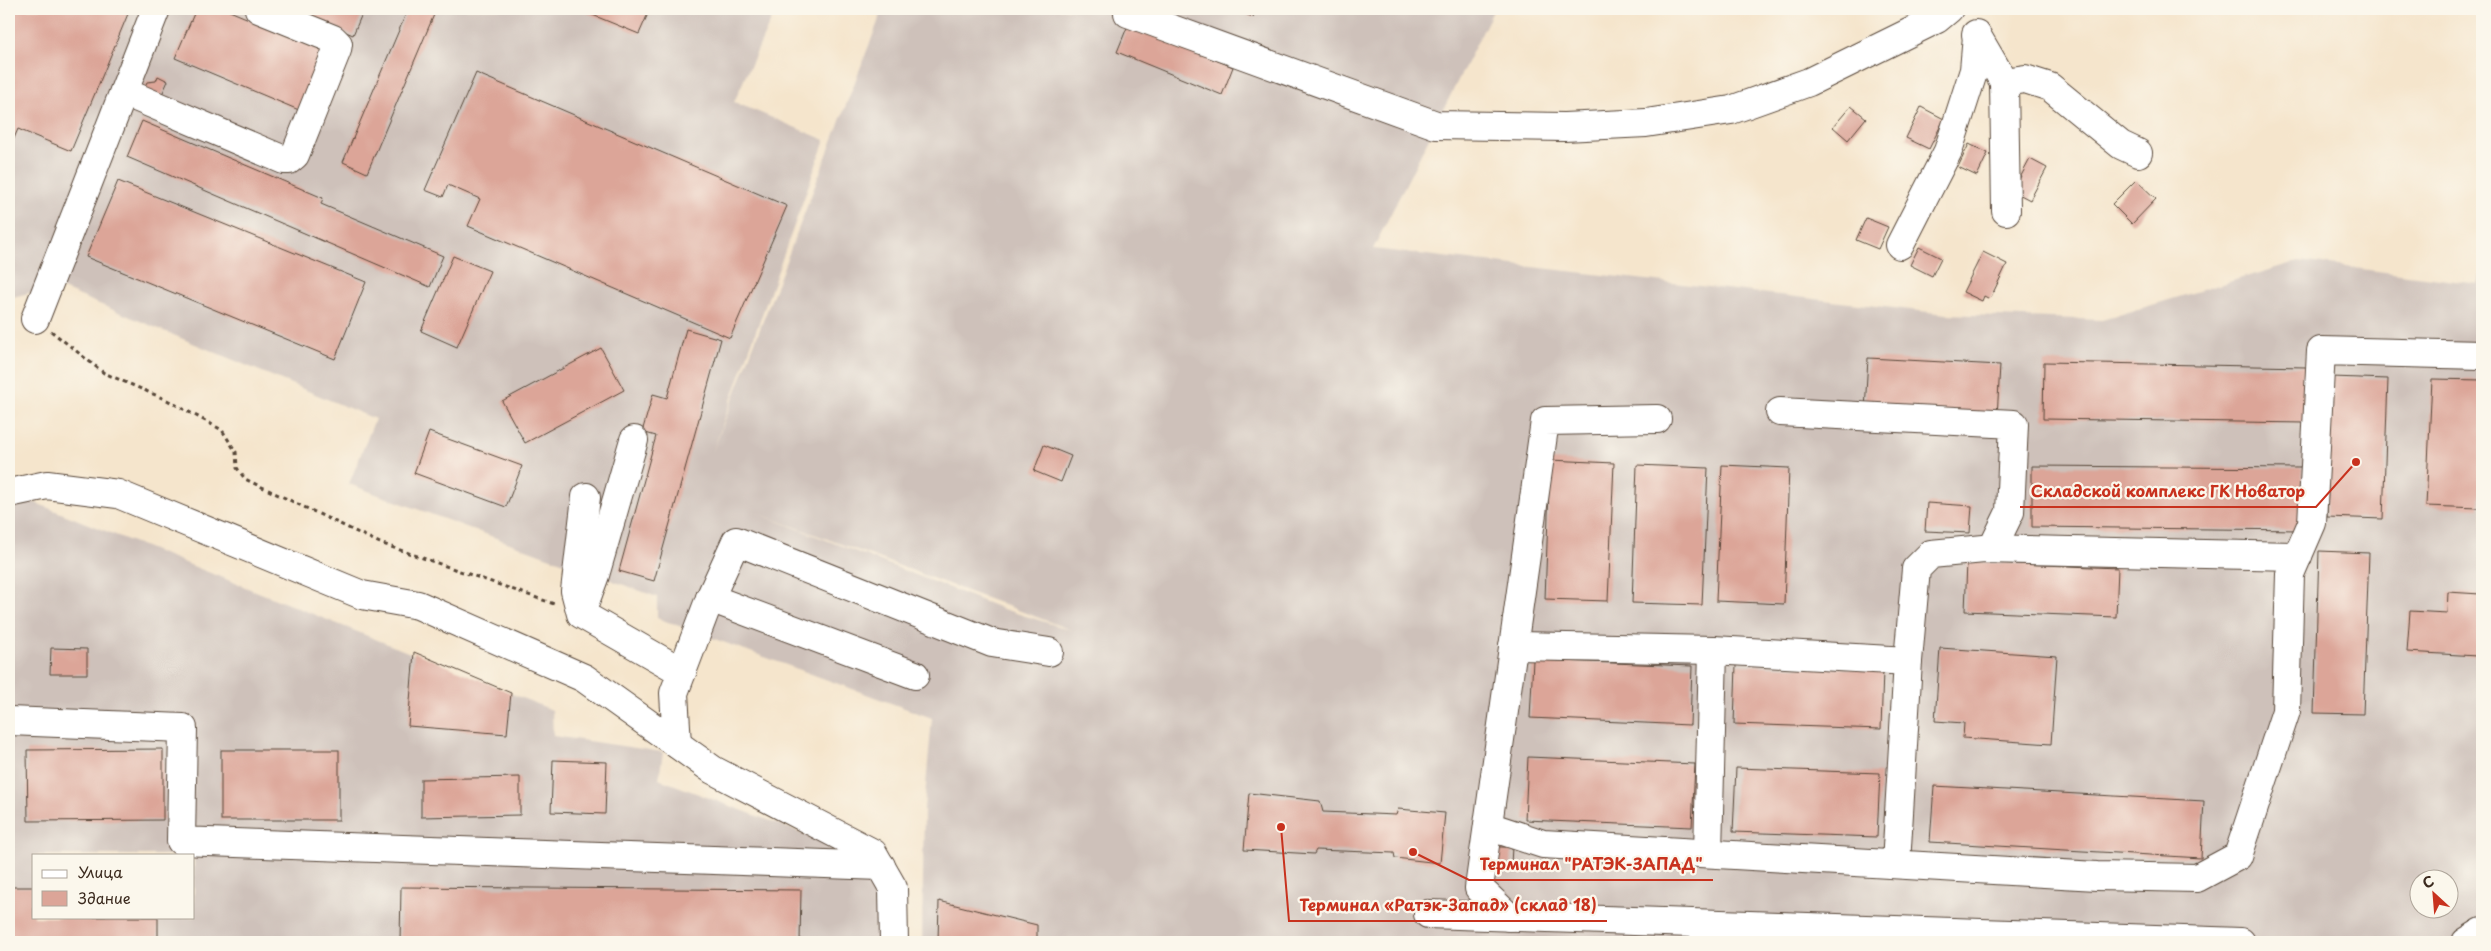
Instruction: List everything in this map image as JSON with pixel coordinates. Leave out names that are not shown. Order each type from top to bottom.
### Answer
[{"type":"street","points":[[34,319],[156,9]]},
{"type":"street","points":[[124,92],[284,160],[289,160],[295,155],[338,44],[333,40],[259,9]]},
{"type":"street","points":[[1128,13],[1436,125],[1564,127],[1646,123],[1731,110],[1809,82],[1937,19],[1949,9]]},
{"type":"street","points":[[1961,9],[2004,82],[2006,211]]},
{"type":"street","points":[[1900,245],[1948,151],[1974,70],[1977,36]]},
{"type":"street","points":[[2004,82],[2025,79],[2050,87],[2121,145],[2138,153]]},
{"type":"street","points":[[1488,826],[1543,844],[2097,876],[2197,878],[2238,856],[2286,711],[2290,574],[2312,523],[2321,351],[2482,355]]},
{"type":"street","points":[[1780,412],[2014,424],[2010,512],[1992,549]]},
{"type":"street","points":[[1509,917],[1479,888],[1545,421],[1657,419]]},
{"type":"street","points":[[581,614],[595,575],[634,440]]},
{"type":"street","points":[[9,493],[47,485],[118,494],[362,595],[418,605],[584,678],[713,770],[873,853],[893,888],[894,942]]},
{"type":"street","points":[[586,498],[575,591],[581,614],[682,672]]},
{"type":"street","points":[[677,744],[673,699],[710,598],[736,541],[992,643],[1049,652]]},
{"type":"street","points":[[1896,864],[1908,661],[1916,569],[1931,554],[1992,549],[2298,556]]},
{"type":"street","points":[[710,598],[915,675]]},
{"type":"street","points":[[1514,646],[1713,650],[1908,661]]},
{"type":"street","points":[[1708,853],[1713,650]]},
{"type":"street","points":[[9,721],[183,728],[181,841],[881,866]]},
{"type":"street","points":[[1428,914],[2241,942]]},
{"type":"street","points":[[2466,942],[2482,932]]},
{"type":"path","points":[[34,319],[104,373],[167,400],[222,430],[236,452],[237,468],[245,480],[380,543],[581,614]]},
{"type":"shaded area","points":[[9,9],[776,9],[734,102],[825,140],[711,456],[883,9],[1494,9],[1373,249],[1946,314],[2102,320],[2299,261],[2478,284],[2482,267],[2482,942],[922,942],[924,808],[932,718],[657,618],[657,597],[349,484],[375,419],[56,286],[9,298]],"holes":[[[752,511],[1074,631],[1003,609]]]},
{"type":"shaded area","points":[[21,497],[552,710],[553,736],[663,752],[659,779],[863,856],[884,891],[883,942],[9,942],[9,504]]},
{"type":"building","points":[[9,9],[130,9],[71,151],[18,129],[9,150]]},
{"type":"building","points":[[196,9],[225,9],[332,54],[306,113],[175,58]]},
{"type":"building","points":[[292,9],[364,9],[353,35]]},
{"type":"building","points":[[408,9],[436,10],[367,173],[343,162]]},
{"type":"building","points":[[578,9],[650,9],[639,34]]},
{"type":"building","points":[[1232,9],[1256,9],[1253,17]]},
{"type":"building","points":[[1892,9],[1911,9],[1908,16]]},
{"type":"building","points":[[1128,25],[1233,67],[1222,95],[1117,52]]},
{"type":"building","points":[[476,73],[787,206],[730,338],[468,226],[480,199],[448,185],[443,197],[425,190]]},
{"type":"building","points":[[158,76],[168,81],[159,101],[142,93],[147,82],[156,81]]},
{"type":"building","points":[[1851,106],[1866,118],[1848,140],[1833,127]]},
{"type":"building","points":[[1921,107],[1944,119],[1929,149],[1906,138]]},
{"type":"building","points":[[142,121],[323,198],[321,204],[443,256],[430,287],[127,157]]},
{"type":"building","points":[[1969,144],[1988,153],[1977,176],[1958,167]]},
{"type":"building","points":[[2030,159],[2047,168],[2030,200],[2013,191]]},
{"type":"building","points":[[2136,180],[2156,199],[2132,224],[2112,204]]},
{"type":"building","points":[[118,181],[366,282],[335,359],[86,257]]},
{"type":"building","points":[[1866,218],[1888,227],[1878,249],[1856,240]]},
{"type":"building","points":[[1919,247],[1941,258],[1932,276],[1910,265]]},
{"type":"building","points":[[1983,252],[2007,264],[1990,299],[1984,296],[1982,301],[1963,292]]},
{"type":"building","points":[[453,256],[490,271],[457,347],[421,331]]},
{"type":"building","points":[[686,329],[721,339],[654,581],[619,571],[656,436],[642,432],[653,394],[667,398]]},
{"type":"building","points":[[601,348],[624,390],[525,443],[502,401]]},
{"type":"building","points":[[1868,358],[2000,365],[1997,417],[1865,410]]},
{"type":"building","points":[[2044,362],[2306,367],[2305,423],[2043,419]]},
{"type":"building","points":[[2332,377],[2388,379],[2383,519],[2327,517]]},
{"type":"building","points":[[2432,379],[2482,380],[2479,508],[2426,506]]},
{"type":"building","points":[[429,432],[522,466],[506,507],[414,473]]},
{"type":"building","points":[[1044,445],[1071,456],[1061,482],[1034,471]]},
{"type":"building","points":[[1550,460],[1614,463],[1608,601],[1545,599]]},
{"type":"building","points":[[1637,465],[1708,468],[1702,605],[1632,603]]},
{"type":"building","points":[[1722,465],[1789,468],[1784,604],[1716,601]]},
{"type":"building","points":[[2032,466],[2302,468],[2301,530],[2032,527]]},
{"type":"building","points":[[1927,503],[1972,506],[1970,533],[1925,531]]},
{"type":"building","points":[[2319,551],[2369,553],[2363,714],[2314,713]]},
{"type":"building","points":[[1967,562],[2118,568],[2116,617],[1965,611]]},
{"type":"building","points":[[2448,592],[2480,594],[2477,656],[2407,652],[2410,611],[2447,613]]},
{"type":"building","points":[[51,648],[87,649],[87,674],[50,674]]},
{"type":"building","points":[[1940,648],[2057,656],[2051,744],[1963,738],[1964,723],[1935,721]]},
{"type":"building","points":[[414,652],[511,693],[507,734],[408,726]]},
{"type":"building","points":[[1533,660],[1692,666],[1690,725],[1530,718]]},
{"type":"building","points":[[1736,665],[1883,670],[1881,729],[1734,724]]},
{"type":"building","points":[[163,749],[163,820],[28,821],[27,750]]},
{"type":"building","points":[[221,750],[339,750],[339,820],[221,820]]},
{"type":"building","points":[[1528,757],[1695,764],[1692,827],[1525,820]]},
{"type":"building","points":[[553,760],[607,762],[605,814],[551,812]]},
{"type":"building","points":[[1736,768],[1880,773],[1877,837],[1733,832]]},
{"type":"building","points":[[520,777],[520,815],[421,817],[421,779]]},
{"type":"building","points":[[1934,786],[2204,801],[2201,858],[1930,842]]},
{"type":"building","points":[[1249,793],[1320,801],[1323,812],[1396,815],[1398,809],[1445,813],[1440,863],[1395,858],[1394,853],[1316,850],[1314,854],[1244,850]]},
{"type":"building","points":[[1495,847],[1512,847],[1511,864],[1494,863]]},
{"type":"building","points":[[9,887],[32,887],[32,918],[158,918],[158,942],[9,942]]},
{"type":"building","points":[[401,887],[801,890],[800,942],[400,942]]},
{"type":"building","points":[[939,901],[1037,925],[1037,942],[938,942]]},
{"type":"place","name":"Складской комплекс ГК Новатор","points":[[2356,462]]},
{"type":"place","name":"Терминал «Ратэк-Запад» (склад 18)","points":[[1281,827]]},
{"type":"place","name":"Терминал \"РАТЭК-ЗАПАД\"","points":[[1413,852]]}]
